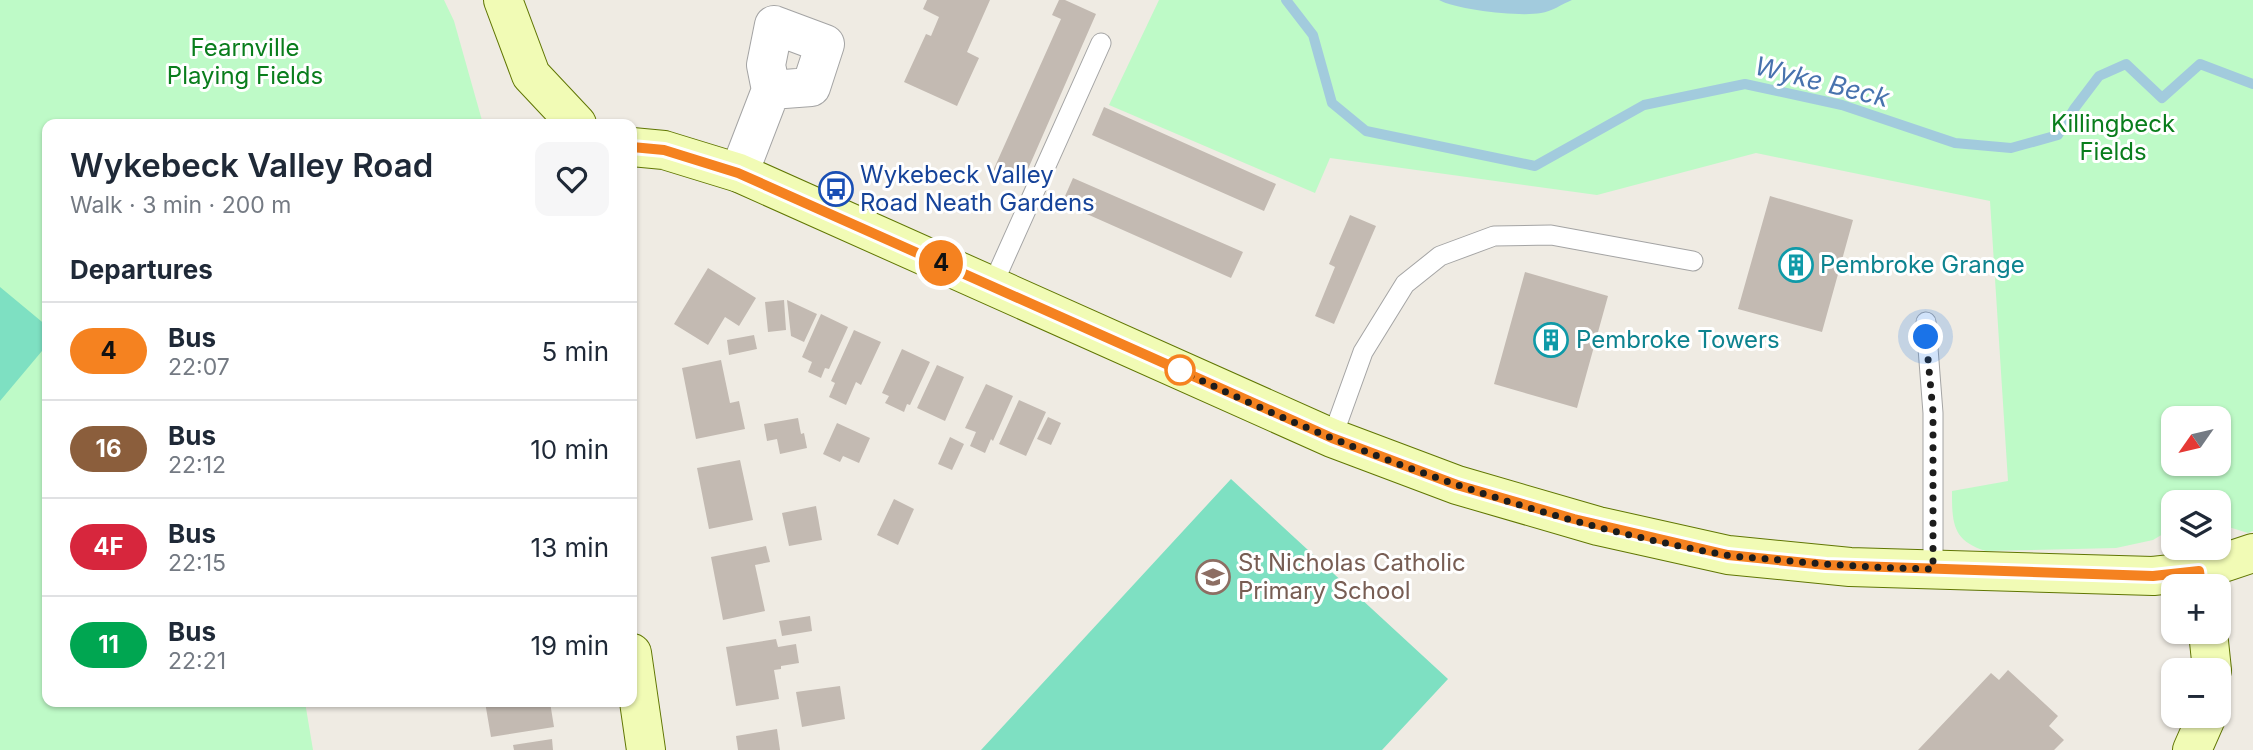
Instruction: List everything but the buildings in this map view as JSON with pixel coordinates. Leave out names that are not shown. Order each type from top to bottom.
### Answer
[{"type":"street","points":[[503,0],[531,75],[572,119]]},
{"type":"street","points":[[738,173],[771,90]]},
{"type":"street","points":[[637,147],[664,150],[738,173],[1332,438],[1457,485],[1598,526],[1728,555],[1850,567],[2161,577]]},
{"type":"street","points":[[2210,574],[2253,553]]},
{"type":"street","points":[[637,688],[646,750]]},
{"type":"street","points":[[2192,750],[2202,728]]},
{"type":"lane","points":[[992,286],[1101,43]]},
{"type":"lane","points":[[1332,438],[1363,352],[1405,284],[1440,256],[1494,236],[1551,235],[1693,261]]},
{"type":"lane","points":[[1926,322],[1933,412],[1933,569]]},
{"type":"green space","name":"Fearnville Playing Fields","points":[[0,0],[444,0],[454,21],[482,119],[42,119],[42,707],[306,707],[313,750],[0,750]]},
{"type":"green space","name":"Killingbeck Fields","points":[[1159,0],[2253,0],[2253,531],[2248,533],[2231,528],[2231,490],[2161,490],[2161,535],[2153,540],[2116,548],[1986,551],[1966,542],[1960,536],[1954,521],[1952,491],[2008,481],[1990,201],[1756,153],[1597,195],[1330,158],[1315,193],[1109,105]]},
{"type":"green space","points":[[0,287],[42,322],[42,351],[0,401]]},
{"type":"green space","points":[[1231,479],[1448,679],[1382,750],[981,750]]},
{"type":"water","points":[[1439,0],[1572,0],[1553,10],[1519,14],[1474,10]]},
{"type":"waterway","name":"Wyke Beck","points":[[1286,0],[1313,35],[1332,103],[1366,131],[1535,166],[1644,105],[1745,84],[1842,105],[1955,143],[2011,148],[2058,135],[2099,76],[2126,64],[2162,98],[2200,64],[2253,84]]},
{"type":"bus line","name":"4","points":[[637,147],[664,150],[738,173],[1332,438],[1457,485],[1598,526],[1728,555],[1850,567],[2161,575]]},
{"type":"bus line","name":"4","points":[[2171,574],[2199,571],[2199,574]]},
{"type":"place","name":"Wykebeck Valley Road Neath Gardens","points":[[836,189]]},
{"type":"place","name":"Pembroke Grange","points":[[1796,265]]},
{"type":"place","name":"Pembroke Towers","points":[[1551,340]]},
{"type":"place","name":"St Nicholas Catholic Primary School","points":[[1213,577]]},
{"type":"route","points":[[1180,370],[1332,438],[1432,476],[1598,526],[1728,555],[1850,567],[1933,569],[1933,412],[1926,337]]}]
